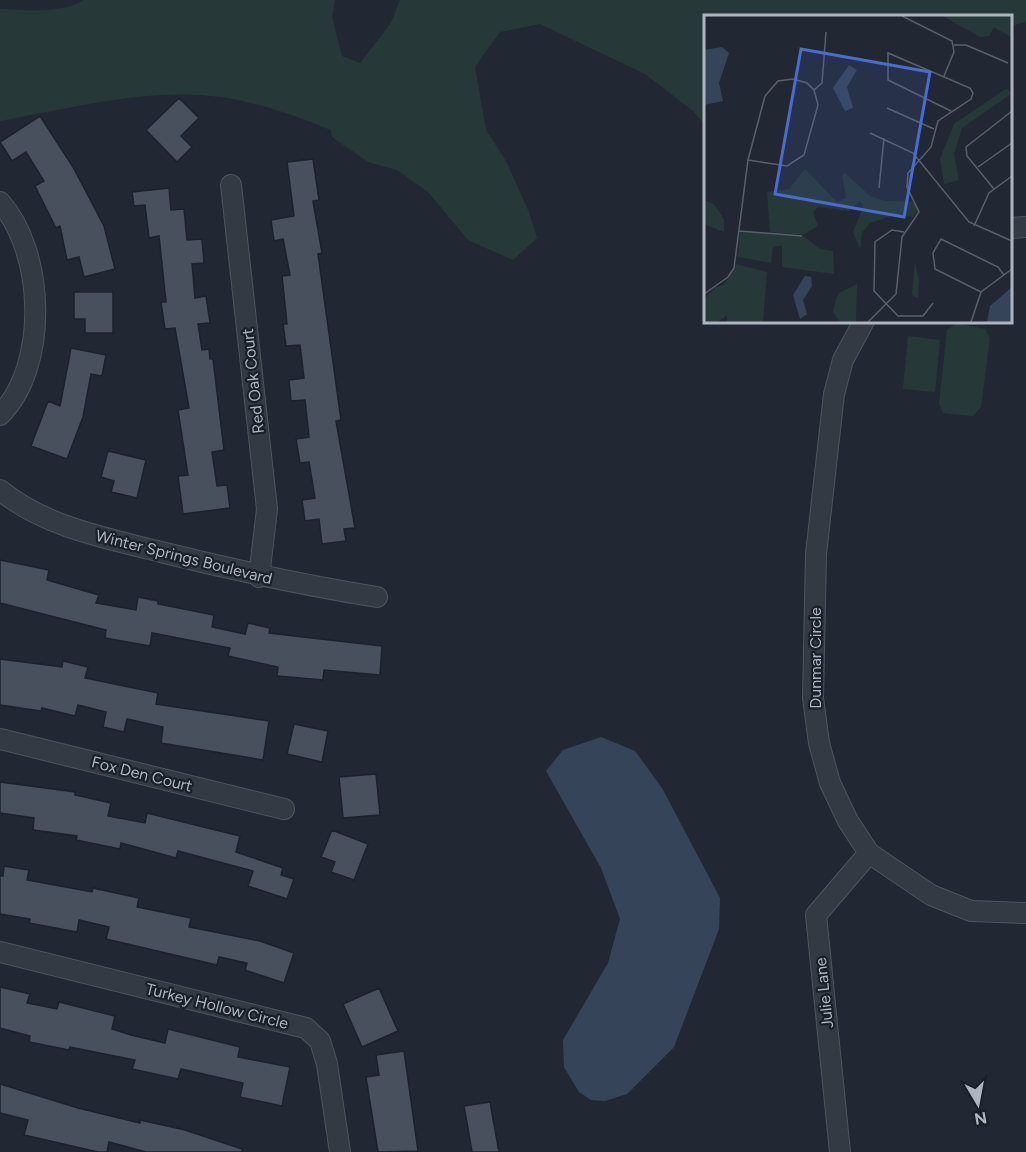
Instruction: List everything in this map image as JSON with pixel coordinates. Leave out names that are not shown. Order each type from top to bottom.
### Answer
[{"type":"street","name":"Red Oak Court","points":[[231,185],[267,509],[260,577]]},
{"type":"street","points":[[0,202],[9,211],[20,233],[31,268],[36,304],[34,345],[20,383],[0,416]]},
{"type":"street","points":[[1011,228],[1026,227]]},
{"type":"street","name":"Dunmar Circle","points":[[863,322],[843,360],[834,394],[816,554],[813,698],[819,743],[830,783],[848,820],[869,853],[931,895],[972,911],[1026,913]]},
{"type":"street","name":"Winter Springs Boulevard","points":[[0,489],[15,502],[77,531],[260,577],[377,597]]},
{"type":"street","name":"Fox Den Court","points":[[0,739],[284,809]]},
{"type":"street","name":"Julie Lane","points":[[840,1152],[816,915],[869,853]]},
{"type":"street","name":"Turkey Hollow Circle","points":[[0,952],[306,1028],[320,1041],[327,1064],[340,1152]]},
{"type":"shaded area","points":[[84,0],[335,0],[332,17],[342,56],[360,63],[391,23],[400,0],[1026,0],[1026,22],[1011,26],[1011,15],[704,15],[704,124],[693,111],[645,74],[540,24],[500,32],[475,67],[486,130],[506,161],[529,212],[537,238],[513,260],[468,240],[428,192],[397,170],[368,162],[332,137],[331,130],[267,107],[227,98],[171,95],[113,100],[0,121],[0,9],[54,9]]},
{"type":"shaded area","points":[[957,323],[985,329],[990,338],[981,407],[973,416],[943,413],[939,404],[947,330]]},
{"type":"shaded area","points":[[908,336],[940,340],[935,392],[903,389]]},
{"type":"water","points":[[601,737],[635,751],[662,788],[720,898],[719,929],[674,1047],[627,1094],[605,1101],[591,1100],[579,1092],[564,1067],[563,1040],[608,963],[620,919],[601,868],[546,771],[563,750]]},
{"type":"building","points":[[179,98],[199,118],[181,136],[192,147],[177,162],[146,130]]},
{"type":"building","points":[[40,116],[73,167],[104,226],[115,269],[84,277],[79,257],[67,260],[60,226],[56,228],[35,186],[44,181],[26,152],[12,161],[0,142]]},
{"type":"building","points":[[313,159],[319,200],[313,201],[322,253],[318,254],[341,420],[336,421],[355,528],[344,529],[346,541],[322,544],[319,519],[305,521],[302,500],[315,498],[309,462],[300,463],[296,439],[309,437],[305,400],[291,401],[289,380],[304,378],[300,345],[286,346],[283,324],[287,324],[282,276],[290,275],[283,239],[274,241],[271,220],[294,216],[287,162]]},
{"type":"building","points":[[169,188],[171,210],[184,209],[187,240],[202,239],[204,263],[192,264],[195,298],[206,296],[210,323],[198,324],[202,350],[209,349],[210,359],[213,359],[224,450],[212,452],[217,486],[227,485],[230,508],[183,514],[178,476],[188,475],[178,410],[189,408],[175,328],[165,329],[161,302],[166,302],[159,236],[149,238],[145,205],[134,206],[132,192]]},
{"type":"building","points":[[74,292],[113,292],[113,333],[85,333],[85,319],[74,319]]},
{"type":"building","points":[[71,348],[106,355],[102,376],[91,374],[83,417],[67,459],[31,446],[48,401],[60,406]]},
{"type":"building","points":[[108,451],[146,460],[137,498],[111,492],[114,481],[101,477]]},
{"type":"building","points":[[0,560],[49,570],[47,580],[99,595],[96,603],[136,610],[138,597],[158,601],[158,604],[214,615],[212,627],[245,634],[248,623],[270,628],[269,633],[382,646],[380,675],[324,670],[323,680],[277,676],[278,667],[228,656],[230,648],[152,633],[150,646],[105,638],[106,630],[0,603]]},
{"type":"building","points":[[0,659],[62,667],[63,661],[88,667],[85,678],[158,693],[156,704],[269,721],[263,760],[161,743],[163,727],[127,719],[124,732],[103,727],[106,712],[78,705],[75,716],[42,708],[41,711],[0,705]]},
{"type":"building","points":[[294,724],[328,731],[322,762],[287,754]]},
{"type":"building","points":[[376,774],[380,815],[343,818],[339,777]]},
{"type":"building","points":[[0,782],[75,792],[75,795],[111,803],[108,816],[145,823],[147,813],[240,836],[236,852],[283,868],[281,875],[294,879],[287,899],[248,886],[253,871],[178,851],[176,858],[121,843],[120,849],[76,840],[77,836],[33,830],[34,818],[0,813]]},
{"type":"building","points":[[332,830],[368,844],[354,880],[331,872],[335,862],[321,857]]},
{"type":"building","points":[[4,866],[29,870],[27,880],[92,892],[93,888],[139,898],[137,907],[191,918],[189,927],[260,941],[294,953],[284,983],[245,970],[247,963],[219,957],[217,965],[106,939],[109,927],[79,920],[77,932],[29,923],[30,919],[0,914],[0,876],[3,876]]},
{"type":"building","points":[[0,987],[30,994],[27,1003],[57,1009],[59,1002],[115,1016],[112,1029],[131,1035],[165,1043],[168,1029],[240,1047],[238,1057],[290,1067],[282,1106],[240,1097],[243,1083],[181,1069],[178,1079],[132,1069],[135,1060],[70,1047],[69,1050],[29,1042],[30,1036],[0,1028]]},
{"type":"building","points":[[379,988],[398,1031],[362,1047],[343,1004]]},
{"type":"building","points":[[404,1051],[418,1151],[378,1152],[366,1077],[379,1075],[376,1055]]},
{"type":"building","points":[[0,1084],[78,1108],[140,1123],[140,1120],[185,1130],[242,1149],[242,1152],[146,1152],[109,1142],[107,1152],[98,1152],[24,1135],[28,1120],[0,1113]]},
{"type":"building","points":[[490,1102],[499,1152],[472,1152],[464,1106]]}]
